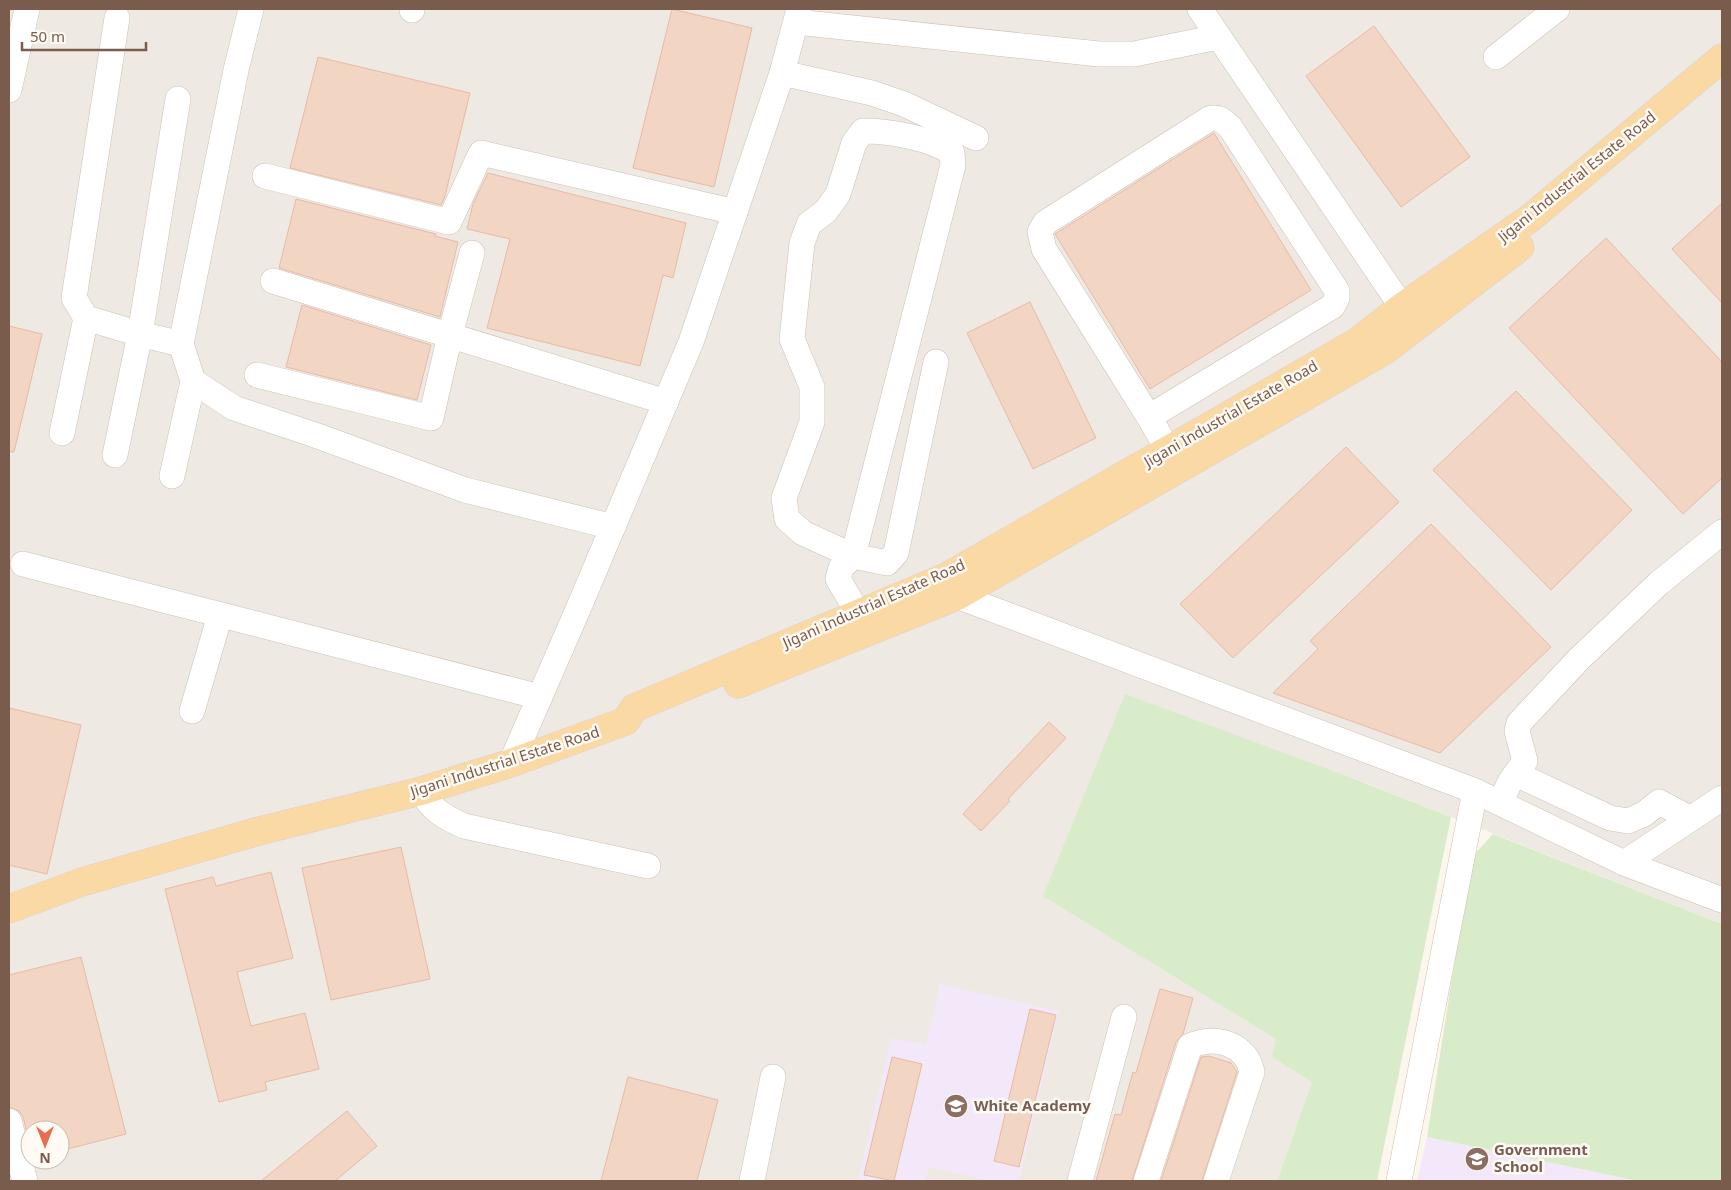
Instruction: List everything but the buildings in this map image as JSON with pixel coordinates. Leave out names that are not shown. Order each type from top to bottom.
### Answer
[{"type":"main road","name":"Jigani Industrial Estate Road","points":[[626,721],[634,708],[858,613],[951,586],[1168,450],[1357,342],[1402,307],[1529,219],[1722,58]]},
{"type":"main road","name":"Jigani Industrial Estate Road","points":[[9,909],[82,882],[258,831],[420,791],[511,763],[626,721],[640,722],[671,711],[951,586],[1384,350],[1542,230],[1722,82]]},
{"type":"street","points":[[9,90],[27,9]]},
{"type":"street","points":[[172,476],[193,381],[181,344],[236,70],[251,9]]},
{"type":"street","points":[[1200,9],[1402,307]]},
{"type":"street","points":[[1496,57],[1557,9]]},
{"type":"street","points":[[511,763],[691,342],[782,73],[798,15],[1099,54],[1134,54],[1218,37]]},
{"type":"street","points":[[118,18],[74,298],[86,318],[181,344]]},
{"type":"street","points":[[782,73],[872,93],[904,104],[976,138]]},
{"type":"street","points":[[114,455],[140,334],[178,99]]},
{"type":"street","points":[[1149,417],[1333,306],[1337,298],[1336,291],[1230,127],[1222,120],[1215,118],[1045,223],[1040,232],[1044,249],[1168,450]]},
{"type":"street","points":[[858,613],[838,579],[841,568],[853,556],[953,165],[952,153],[941,145],[882,131],[863,131],[854,143],[838,194],[826,211],[809,224],[802,243],[792,339],[812,387],[812,422],[784,498],[787,519],[803,533],[853,556],[887,563],[896,553],[936,362]]},
{"type":"street","points":[[265,176],[449,222],[482,153],[735,212]]},
{"type":"street","points":[[257,375],[430,418],[472,253]]},
{"type":"street","points":[[273,281],[666,402]]},
{"type":"street","points":[[62,433],[86,318]]},
{"type":"street","points":[[193,381],[234,408],[315,435],[465,490],[613,527]]},
{"type":"street","points":[[1500,803],[1525,761],[1517,731],[1519,723],[1579,659],[1658,584],[1722,532]]},
{"type":"street","points":[[23,564],[540,697]]},
{"type":"street","points":[[951,586],[1475,791],[1624,863],[1722,900]]},
{"type":"street","points":[[192,711],[220,615]]},
{"type":"street","points":[[1516,774],[1610,818],[1628,821],[1644,814],[1659,802],[1690,819]]},
{"type":"street","points":[[420,791],[426,801],[442,816],[464,826],[648,866]]},
{"type":"street","points":[[1399,1181],[1475,791]]},
{"type":"street","points":[[1624,863],[1722,798]]},
{"type":"street","points":[[1080,1181],[1124,1017]]},
{"type":"street","points":[[1146,1181],[1190,1046],[1200,1042],[1215,1040],[1241,1050],[1250,1061],[1252,1072],[1216,1181]]},
{"type":"street","points":[[752,1181],[773,1077]]},
{"type":"street","points":[[9,1121],[18,1169]]},
{"type":"shaded area","points":[[9,9],[1722,9],[1722,924],[1353,778],[1312,1082],[1277,1181],[9,1181]]},
{"type":"shaded area","name":"White Academy","points":[[940,984],[1059,1011],[1019,1181],[990,1181],[929,1167],[925,1181],[858,1181],[891,1038],[926,1045]]},
{"type":"shaded area","name":"Government School","points":[[1427,1137],[1639,1181],[1417,1181]]},
{"type":"green space","points":[[1125,694],[1352,778],[1451,817],[1377,1181],[1277,1181],[1312,1082],[1272,1057],[1276,1039],[1043,896]]},
{"type":"green space","points":[[1493,834],[1722,924],[1722,1181],[1639,1181],[1427,1137],[1471,858]]},
{"type":"place","name":"White Academy","points":[[956,1106]]},
{"type":"place","name":"Government School","points":[[1477,1159]]}]
